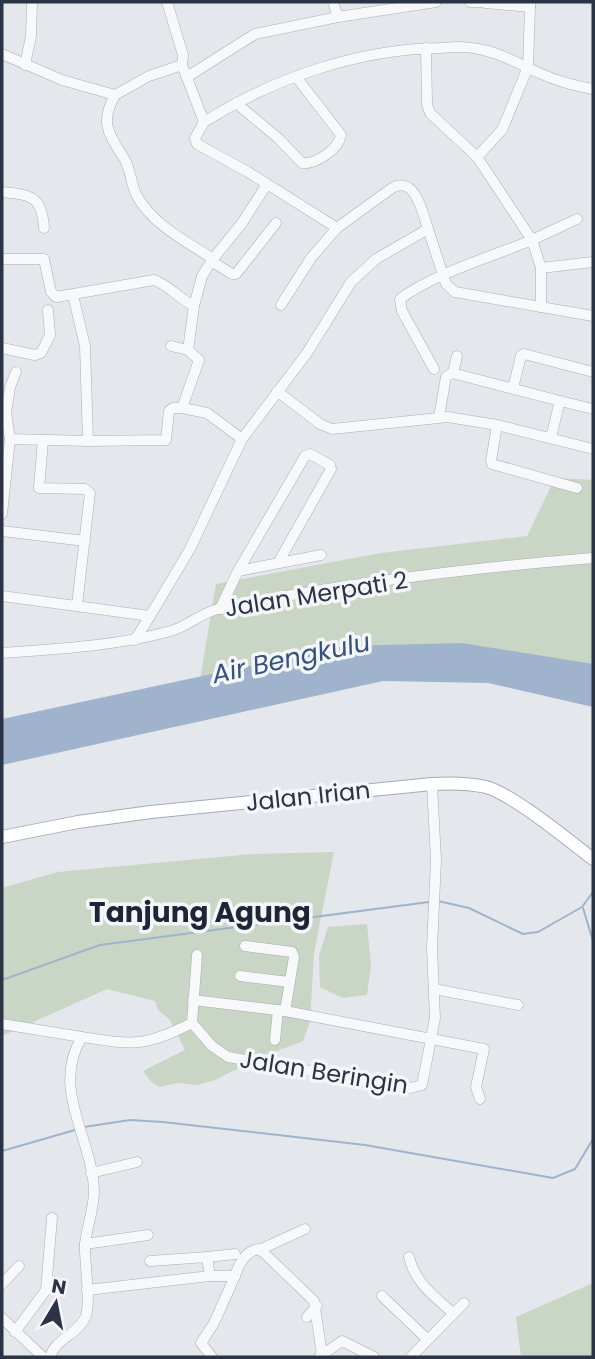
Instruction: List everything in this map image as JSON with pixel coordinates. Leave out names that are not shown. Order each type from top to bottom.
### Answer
[{"type":"main road","name":"Jalan Irian","points":[[2,837],[78,822],[151,812],[432,784],[473,785],[495,790],[593,859]]},
{"type":"street","points":[[26,65],[31,36],[32,2]]},
{"type":"street","points":[[170,2],[183,55],[182,65],[204,122]]},
{"type":"street","points":[[332,2],[338,17]]},
{"type":"street","points":[[187,77],[256,34],[338,17],[433,2]]},
{"type":"street","points":[[470,2],[530,4],[528,67],[502,130],[477,157]]},
{"type":"street","points":[[337,228],[197,144],[195,138],[204,122],[238,102],[359,57],[426,48],[469,47],[496,53],[537,73],[593,89]]},
{"type":"street","points":[[426,48],[430,113],[477,157],[532,240],[541,268],[541,307]]},
{"type":"street","points":[[2,54],[62,80],[115,95]]},
{"type":"street","points":[[182,65],[149,76],[115,95],[106,112],[106,121],[127,163],[136,194],[158,221],[235,275],[276,223]]},
{"type":"street","points":[[238,102],[302,163],[309,164],[337,146],[341,135],[297,78]]},
{"type":"street","points":[[188,350],[194,306],[202,276],[267,184]]},
{"type":"street","points":[[281,305],[311,258],[337,228],[392,188],[402,184],[413,191],[418,200],[450,289],[460,295],[593,316]]},
{"type":"street","points":[[2,192],[20,195],[38,203],[43,210],[44,228]]},
{"type":"street","points":[[434,369],[399,302],[405,295],[577,219]]},
{"type":"street","points":[[135,640],[186,556],[242,439],[307,353],[346,289],[358,274],[376,259],[428,229]]},
{"type":"street","points":[[2,259],[45,261],[53,295],[73,295],[154,280],[194,306]]},
{"type":"street","points":[[541,268],[593,262]]},
{"type":"street","points":[[73,295],[85,346],[88,441]]},
{"type":"street","points":[[2,348],[35,355],[41,353],[50,335],[48,310]]},
{"type":"street","points":[[171,346],[188,350],[199,360],[182,408]]},
{"type":"street","points":[[513,388],[520,358],[524,354],[593,372]]},
{"type":"street","points":[[453,373],[457,356]]},
{"type":"street","points":[[2,514],[10,439],[6,413],[10,387],[16,372]]},
{"type":"street","points":[[439,417],[446,377],[453,373],[593,409]]},
{"type":"street","points":[[277,391],[320,424],[332,429],[439,417],[468,419],[593,449]]},
{"type":"street","points":[[551,437],[560,401]]},
{"type":"street","points":[[10,439],[165,441],[169,411],[182,408],[207,413],[242,439]]},
{"type":"street","points":[[497,425],[492,464],[578,488]]},
{"type":"street","points":[[43,440],[39,488],[90,491],[77,605]]},
{"type":"street","points":[[220,609],[238,571],[305,456],[310,454],[330,465],[331,469],[278,563]]},
{"type":"street","points":[[2,531],[85,541]]},
{"type":"street","points":[[238,571],[321,555]]},
{"type":"street","name":"Jalan Merpati 2","points":[[2,653],[135,640],[181,628],[211,611],[220,609],[466,571],[593,558]]},
{"type":"street","points":[[2,596],[150,616]]},
{"type":"street","name":"Jalan Beringin","points":[[192,1023],[212,1046],[228,1056],[411,1088],[422,1085],[435,1018],[432,901],[436,860],[432,784]]},
{"type":"street","points":[[246,946],[292,952],[294,957],[275,1040]]},
{"type":"street","points":[[2,1024],[120,1043],[145,1042],[165,1036],[192,1023],[197,955]]},
{"type":"street","points":[[240,976],[289,982]]},
{"type":"street","points":[[434,989],[518,1004]]},
{"type":"street","points":[[193,1000],[282,1010],[484,1049],[476,1087],[480,1099]]},
{"type":"street","points":[[50,1357],[56,1345],[85,1318],[85,1244],[94,1197],[91,1173],[75,1114],[70,1078],[75,1048],[82,1037]]},
{"type":"street","points":[[91,1173],[137,1162]]},
{"type":"street","points":[[15,1332],[46,1290],[52,1218]]},
{"type":"street","points":[[212,1357],[201,1343],[214,1323],[244,1257],[252,1251],[260,1250],[305,1229]]},
{"type":"street","points":[[85,1244],[148,1235]]},
{"type":"street","points":[[260,1250],[313,1300],[317,1307],[321,1356],[343,1341],[374,1357]]},
{"type":"street","points":[[150,1261],[234,1254]]},
{"type":"street","points":[[207,1257],[210,1276]]},
{"type":"street","points":[[409,1257],[412,1272],[419,1282],[453,1313]]},
{"type":"street","points":[[2,1284],[19,1266]]},
{"type":"street","points":[[86,1290],[210,1276],[234,1276]]},
{"type":"street","points":[[382,1296],[427,1339]]},
{"type":"street","points":[[411,1357],[464,1303]]},
{"type":"street","points":[[307,1317],[317,1307]]},
{"type":"street","points":[[2,1318],[43,1357]]},
{"type":"green space","points":[[555,478],[593,480],[593,673],[199,685],[216,584],[381,553],[527,536]]},
{"type":"green space","points":[[334,852],[314,953],[310,1022],[303,1041],[261,1057],[215,1080],[197,1085],[178,1083],[160,1087],[151,1082],[143,1071],[185,1050],[170,1020],[158,1010],[155,1001],[107,989],[2,1036],[2,888],[58,872],[252,854]]},
{"type":"green space","points":[[367,924],[371,966],[367,995],[343,998],[320,987],[319,956],[328,927]]},
{"type":"green space","points":[[593,1283],[593,1357],[521,1357],[516,1317]]},
{"type":"water","name":"Air Bengkulu","points":[[462,643],[593,664],[593,707],[488,683],[383,681],[2,765],[2,719],[343,646]]},
{"type":"waterway","points":[[438,901],[469,908],[523,934],[538,932],[582,907],[593,892]]},
{"type":"waterway","points":[[2,980],[100,945],[429,902]]},
{"type":"waterway","points":[[583,908],[593,941]]},
{"type":"waterway","points":[[84,1127],[130,1120],[163,1122],[365,1145],[553,1178],[575,1169],[593,1139]]},
{"type":"waterway","points":[[2,1151],[75,1130]]},
{"type":"district","name":"Tanjung Agung","points":[[200,912]]}]
